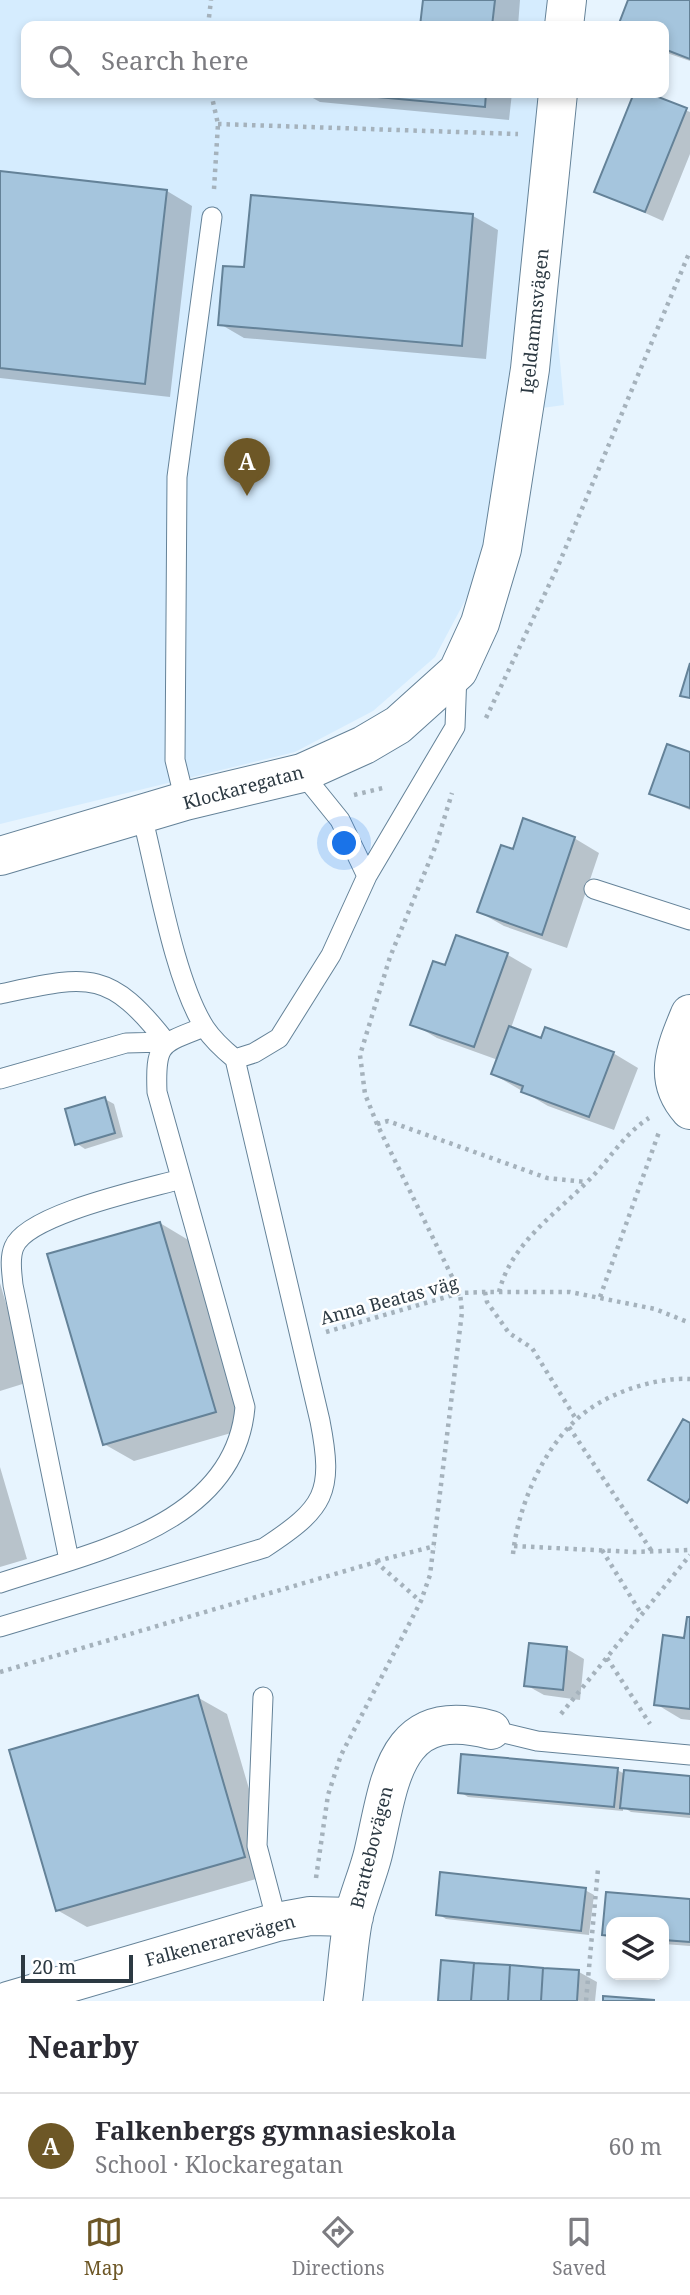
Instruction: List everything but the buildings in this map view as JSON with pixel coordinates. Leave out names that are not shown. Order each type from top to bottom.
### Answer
[{"type":"street","points":[[565,21],[567,0]]},
{"type":"street","name":"Igeldammsvägen","points":[[502,549],[530,369],[557,98]]},
{"type":"street","name":"Klockaregatan","points":[[0,856],[186,802],[302,773],[364,745],[398,724],[458,671],[480,623],[502,549]]},
{"type":"street","points":[[685,1105],[671,1071],[690,1014]]},
{"type":"street","name":"Brattebovägen","points":[[343,2001],[354,1917],[373,1855],[389,1777],[401,1753],[420,1737],[439,1727],[465,1723],[491,1730]]},
{"type":"street","name":"Falkenerarevägen","points":[[8,2001],[294,1919],[354,1917]]},
{"type":"lane","points":[[186,802],[174,760],[177,477],[212,217]]},
{"type":"lane","points":[[235,1059],[254,1053],[279,1038],[331,955],[367,876],[455,727],[458,671]]},
{"type":"lane","points":[[302,773],[340,820],[367,876]]},
{"type":"lane","points":[[0,1627],[264,1548],[296,1527],[316,1506],[326,1483],[327,1460],[235,1059],[204,1027],[178,960],[142,816]]},
{"type":"lane","points":[[594,889],[690,920]]},
{"type":"lane","points":[[0,994],[65,980],[104,984],[142,1011],[166,1042]]},
{"type":"lane","points":[[0,1079],[126,1043],[166,1042],[204,1027]]},
{"type":"lane","points":[[0,1583],[69,1560],[160,1524],[197,1502],[220,1477],[243,1432],[245,1407],[157,1093],[160,1053],[166,1042]]},
{"type":"lane","points":[[69,1560],[13,1285],[14,1247],[23,1234],[47,1220],[90,1204],[181,1179]]},
{"type":"lane","points":[[263,1697],[257,1846],[294,1919]]},
{"type":"lane","points":[[491,1730],[537,1741],[690,1755]]},
{"type":"path","points":[[209,21],[211,0]]},
{"type":"path","points":[[212,98],[218,124],[212,217]]},
{"type":"path","points":[[218,124],[553,135]]},
{"type":"path","points":[[483,724],[558,566],[690,250]]},
{"type":"path","points":[[294,1919],[341,1755],[421,1601],[435,1546],[462,1312],[460,1293],[377,1124],[365,1094],[360,1055],[362,1039],[455,785]]},
{"type":"path","points":[[499,1292],[507,1268],[539,1226],[587,1182],[633,1128],[685,1105]]},
{"type":"path","points":[[600,1297],[648,1156],[664,1120],[685,1105]]},
{"type":"path","points":[[377,1124],[388,1121],[547,1178],[587,1182]]},
{"type":"path","points":[[485,1292],[487,1302],[509,1333],[532,1348],[576,1419]]},
{"type":"path","name":"Anna Beatas väg","points":[[301,1339],[460,1293],[570,1292],[655,1309],[690,1323]]},
{"type":"path","points":[[513,1554],[521,1512],[547,1457],[576,1419],[617,1394],[671,1378],[690,1379]]},
{"type":"path","points":[[569,1427],[651,1550]]},
{"type":"path","points":[[0,1672],[435,1546]]},
{"type":"path","points":[[514,1546],[690,1553]]},
{"type":"path","points":[[602,1549],[642,1615]]},
{"type":"path","points":[[537,1741],[690,1553]]},
{"type":"path","points":[[376,1562],[421,1601]]},
{"type":"path","points":[[607,1658],[669,1754]]},
{"type":"path","points":[[586,2001],[598,1869]]},
{"type":"shaded area","points":[[0,0],[551,0],[549,21],[21,21],[21,98],[544,98],[540,143],[564,405],[513,412],[476,580],[435,657],[373,711],[295,752],[0,824]]},
{"type":"place","name":"Falkenbergs gymnasieskola","points":[[247,496]]}]
